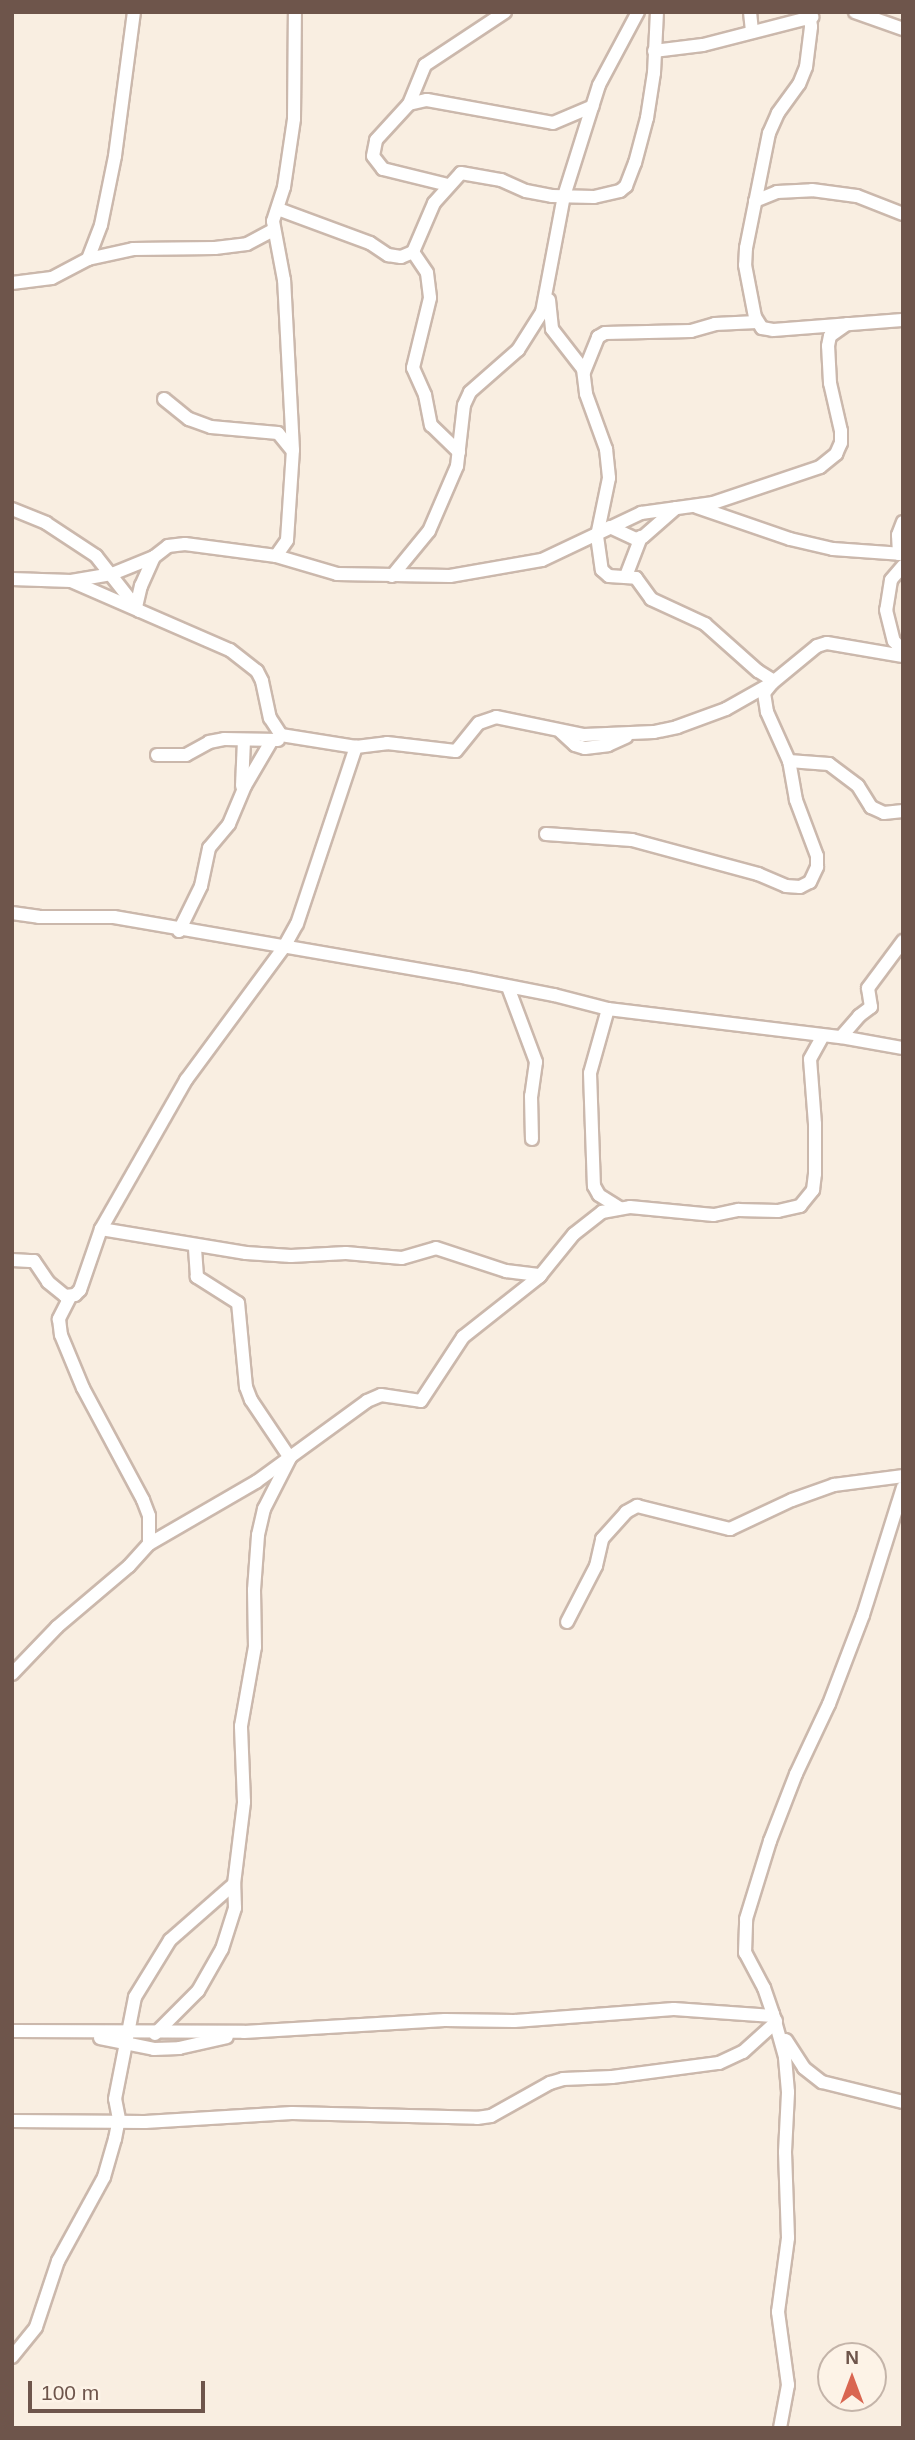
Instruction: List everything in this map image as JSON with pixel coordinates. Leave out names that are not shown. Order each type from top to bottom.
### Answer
[{"type":"street","points":[[88,259],[101,225],[115,156],[134,12]]},
{"type":"street","points":[[295,12],[294,119],[284,187],[274,230],[284,280],[293,450],[287,540],[298,563]]},
{"type":"street","points":[[448,185],[391,173],[376,163],[373,156],[376,140],[409,104],[425,65],[505,12]]},
{"type":"street","points":[[392,576],[429,531],[457,466],[464,405],[470,392],[518,350],[542,312],[548,293],[564,197],[593,106],[609,62],[638,12]]},
{"type":"street","points":[[413,252],[422,223],[457,175],[468,173],[501,180],[526,191],[564,197],[611,195],[626,186],[647,118],[657,12]]},
{"type":"street","points":[[750,12],[752,32]]},
{"type":"street","points":[[855,12],[903,29]]},
{"type":"street","points":[[654,51],[703,45],[811,15],[806,67],[769,133],[755,201],[745,265],[757,321],[762,328],[773,330],[903,320]]},
{"type":"street","points":[[409,104],[427,100],[553,123],[593,106]]},
{"type":"street","points":[[755,201],[777,192],[812,190],[857,196],[903,214]]},
{"type":"street","points":[[278,209],[370,243],[388,256],[401,257],[413,252]]},
{"type":"street","points":[[12,283],[52,278],[88,259],[133,249],[215,248],[247,244],[274,230]]},
{"type":"street","points":[[413,252],[427,273],[430,298],[413,368],[425,395],[431,425],[459,452]]},
{"type":"street","points":[[548,293],[552,329],[584,372]]},
{"type":"street","points":[[757,321],[715,324],[691,331],[605,333],[598,337],[584,372],[586,394],[610,468],[597,536],[602,570],[609,576],[636,578],[651,599],[719,634],[773,682]]},
{"type":"street","points":[[12,579],[71,581],[112,574],[154,557],[168,546],[185,544],[276,556],[337,573],[392,576],[450,576],[541,560],[641,513],[713,503],[820,467],[836,454],[841,443],[841,431],[830,383],[828,346],[831,336],[847,324]]},
{"type":"street","points":[[164,399],[190,419],[211,427],[278,433],[293,450]]},
{"type":"street","points":[[694,506],[811,544],[901,558]]},
{"type":"street","points":[[610,527],[636,539],[652,531],[676,508]]},
{"type":"street","points":[[12,509],[46,523],[96,556],[138,609]]},
{"type":"street","points":[[903,522],[898,535],[901,558],[891,580],[886,610],[894,640],[903,651]]},
{"type":"street","points":[[626,576],[641,537]]},
{"type":"street","points":[[276,556],[287,540]]},
{"type":"street","points":[[138,609],[154,557]]},
{"type":"street","points":[[71,581],[230,650],[250,665],[262,681],[266,705],[281,735],[356,747],[387,743],[456,751],[479,723],[496,718],[561,731],[598,735],[677,727],[726,709],[773,682],[817,646],[830,642],[903,656]]},
{"type":"street","points":[[546,834],[651,844],[758,874],[786,886],[800,887],[813,878],[817,856],[796,800],[789,761],[767,712],[764,693],[773,682]]},
{"type":"street","points":[[157,755],[186,755],[214,740],[296,739]]},
{"type":"street","points":[[178,931],[201,886],[209,848],[229,824],[272,740]]},
{"type":"street","points":[[242,794],[244,741]]},
{"type":"street","points":[[149,1544],[149,1516],[143,1500],[83,1388],[61,1335],[59,1319],[70,1297],[84,1283],[101,1228],[186,1080],[284,947],[297,924],[356,747]]},
{"type":"street","points":[[789,761],[829,764],[858,786],[871,807],[884,813],[903,811]]},
{"type":"street","points":[[12,913],[39,917],[114,917],[178,931],[305,949],[508,987],[608,1009],[841,1037],[903,1048]]},
{"type":"street","points":[[297,924],[305,949]]},
{"type":"street","points":[[841,1037],[859,1016],[871,1007],[868,988],[903,941]]},
{"type":"street","points":[[508,987],[536,1062],[531,1096],[532,1139]]},
{"type":"street","points":[[608,1009],[590,1073],[594,1186],[599,1195],[620,1208]]},
{"type":"street","points":[[12,1674],[57,1627],[129,1566],[149,1544],[234,1496],[367,1401],[381,1395],[421,1401],[463,1338],[541,1275],[583,1226],[603,1212],[620,1208],[714,1215],[738,1210],[778,1211],[800,1206],[813,1190],[816,1174],[816,1124],[810,1059],[823,1036]]},
{"type":"street","points":[[101,1228],[195,1245],[291,1256],[346,1253],[402,1258],[436,1248],[506,1271],[541,1275]]},
{"type":"street","points":[[195,1245],[197,1277],[239,1303],[246,1387],[251,1400],[290,1458]]},
{"type":"street","points":[[12,1260],[34,1261],[57,1291],[70,1297]]},
{"type":"street","points":[[151,2033],[189,2002],[222,1949],[235,1908],[234,1884],[244,1802],[241,1726],[256,1647],[254,1590],[258,1535],[264,1509],[290,1458]]},
{"type":"street","points":[[567,1622],[596,1566],[602,1539],[620,1518],[637,1506],[730,1529],[792,1500],[834,1485],[903,1476]]},
{"type":"street","points":[[780,2428],[788,2385],[778,2312],[788,2238],[785,2152],[789,2092],[785,2057],[764,1988],[745,1953],[748,1911],[770,1841],[796,1774],[829,1704],[863,1615],[903,1487]]},
{"type":"street","points":[[12,2357],[36,2328],[58,2261],[99,2191],[118,2119],[115,2099],[129,2039],[132,2011],[144,1979],[170,1940],[234,1884]]},
{"type":"street","points":[[129,2039],[151,2033],[244,2032],[445,2020],[514,2021],[674,2009],[774,2020]]},
{"type":"street","points":[[132,2011],[151,2033]]},
{"type":"street","points":[[774,2020],[795,2056],[812,2076],[821,2082],[903,2102]]},
{"type":"street","points":[[12,2121],[118,2119],[145,2122],[292,2113],[477,2119],[491,2116],[550,2083],[563,2079],[612,2077],[719,2063],[743,2052],[774,2020]]},
{"type":"street","points":[[12,2031],[82,2032],[129,2039],[154,2049],[179,2048],[244,2032]]},
{"type":"street","points":[[12,2037],[26,2031]]}]
